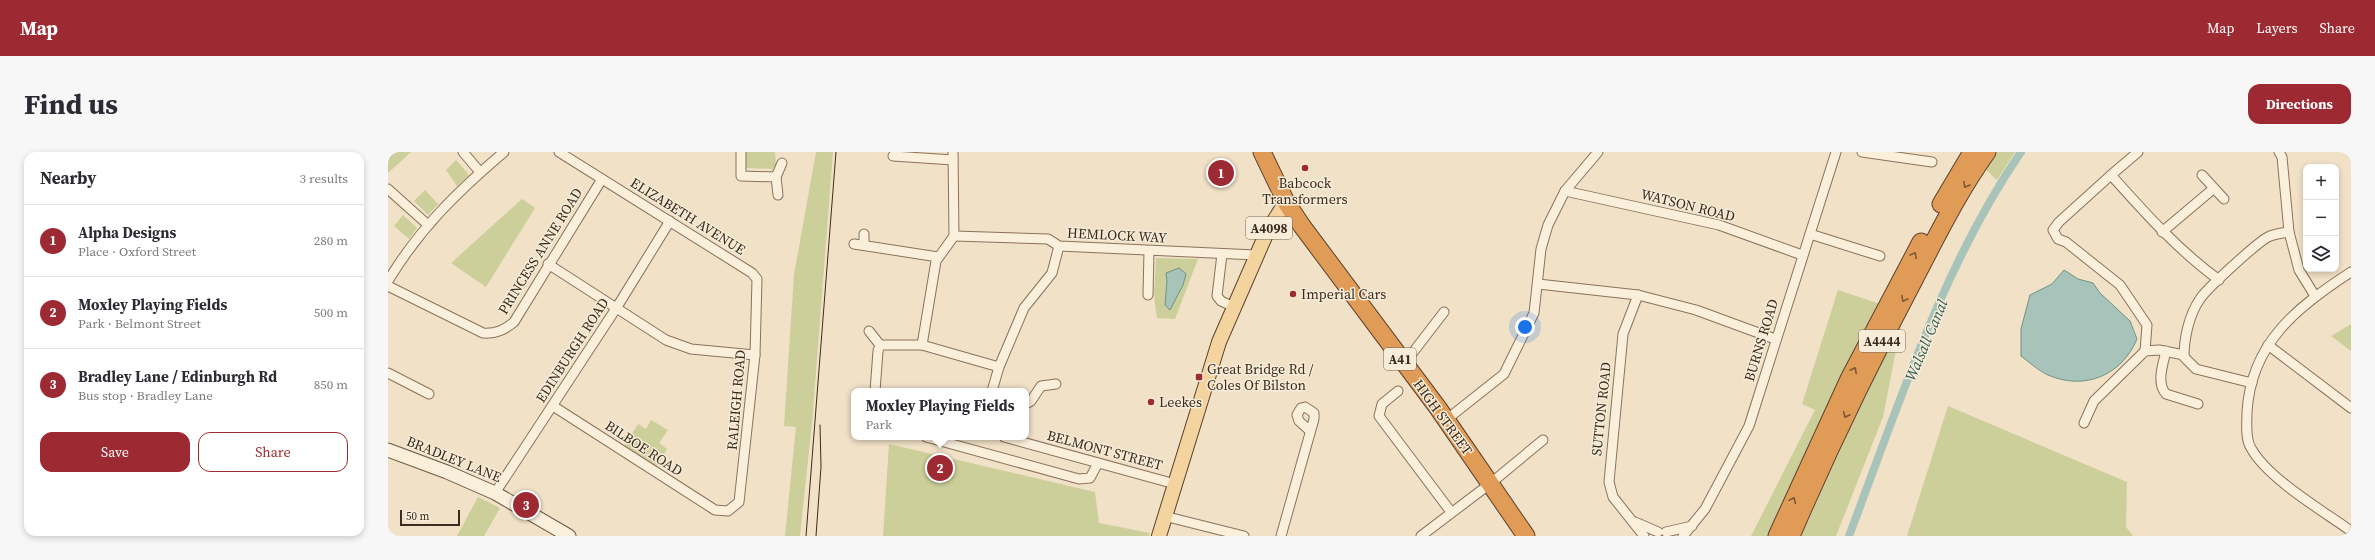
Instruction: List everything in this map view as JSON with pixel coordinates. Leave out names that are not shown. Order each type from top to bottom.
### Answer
[{"type":"highway","name":"A41","points":[[1262,152],[1286,202]]},
{"type":"highway","name":"A4444","points":[[1777,536],[1818,443],[1886,307],[1957,176],[1972,152]]},
{"type":"highway","name":"A4444","points":[[1790,536],[1856,394],[1892,322],[1951,210],[1987,152]]},
{"type":"highway","name":"HIGH STREET","points":[[1286,202],[1446,420],[1491,483],[1526,536]]},
{"type":"main road","name":"A4098","points":[[1159,536],[1219,342],[1256,255],[1272,222],[1286,202]]},
{"type":"street","points":[[463,152],[480,172]]},
{"type":"street","points":[[388,281],[427,224],[480,172],[504,152]]},
{"type":"street","name":"ELIZABETH AVENUE","points":[[560,152],[752,273],[757,279]]},
{"type":"street","points":[[741,152],[741,176],[776,177]]},
{"type":"street","points":[[1446,420],[1504,374],[1534,313],[1541,249],[1548,225],[1565,192],[1598,152]]},
{"type":"street","name":"BURNS ROAD","points":[[1683,536],[1706,510],[1749,426],[1775,339],[1836,152]]},
{"type":"street","points":[[1862,152],[1932,162]]},
{"type":"street","points":[[2084,423],[2094,401],[2145,351],[2147,325],[2120,285],[2066,242],[2058,240],[2053,230],[2059,222],[2138,152]]},
{"type":"street","points":[[2279,152],[2282,157],[2289,232],[2299,270],[2315,296]]},
{"type":"street","points":[[893,156],[953,156],[954,236],[938,257],[924,322],[922,345]]},
{"type":"street","points":[[778,195],[776,177],[782,163]]},
{"type":"street","points":[[2111,175],[2162,232],[2193,261],[2219,280]]},
{"type":"street","points":[[2202,175],[2213,189],[2224,199]]},
{"type":"street","name":"PRINCESS ANNE ROAD","points":[[388,286],[483,333],[492,334],[504,329],[514,322],[548,264],[602,179]]},
{"type":"street","points":[[388,189],[427,224]]},
{"type":"street","points":[[2162,232],[2213,189]]},
{"type":"street","name":"WATSON ROAD","points":[[1565,192],[1719,225],[1802,255]]},
{"type":"street","name":"EDINBURGH ROAD","points":[[496,493],[617,307],[670,221]]},
{"type":"street","points":[[2184,355],[2193,312],[2200,298],[2263,240],[2275,234],[2289,232]]},
{"type":"street","points":[[864,234],[864,246]]},
{"type":"street","points":[[1810,234],[1880,256]]},
{"type":"street","name":"HEMLOCK WAY","points":[[954,236],[1048,239],[1059,246],[1256,255]]},
{"type":"street","points":[[854,244],[938,257]]},
{"type":"street","points":[[993,388],[999,367],[1024,308],[1052,273],[1059,246]]},
{"type":"street","points":[[1148,295],[1149,251]]},
{"type":"street","points":[[1222,254],[1217,296],[1221,301],[1234,307]]},
{"type":"street","points":[[548,264],[617,307],[666,340],[680,346],[755,355]]},
{"type":"street","points":[[2351,272],[2315,296],[2282,326],[2268,345],[2252,383],[2248,400],[2247,427],[2250,447],[2265,468],[2351,531]]},
{"type":"street","name":"RALEIGH ROAD","points":[[720,511],[733,508],[739,502],[741,496],[755,355],[757,279]]},
{"type":"street","points":[[1538,284],[1638,295],[1696,310],[1775,339]]},
{"type":"street","name":"SUTTON ROAD","points":[[1638,295],[1622,334],[1609,482],[1613,497],[1644,536]]},
{"type":"street","points":[[1404,364],[1444,312]]},
{"type":"street","points":[[869,331],[880,346]]},
{"type":"street","points":[[880,346],[922,345],[999,367]]},
{"type":"street","points":[[2268,345],[2351,408]]},
{"type":"street","points":[[875,388],[878,351],[880,346]]},
{"type":"street","points":[[2145,351],[2166,351],[2184,355],[2196,369],[2252,383]]},
{"type":"street","points":[[2166,351],[2160,383],[2162,390],[2166,394],[2198,404]]},
{"type":"street","points":[[388,373],[429,394]]},
{"type":"street","points":[[1029,402],[1040,386],[1056,384]]},
{"type":"street","points":[[1398,391],[1382,404],[1378,416],[1451,512]]},
{"type":"street","name":"BILBOE ROAD","points":[[553,406],[642,464],[720,511]]},
{"type":"street","points":[[1281,536],[1305,459],[1310,431]]},
{"type":"street","points":[[937,440],[1079,479],[1090,478],[1098,463]]},
{"type":"street","name":"BELMONT STREET","points":[[1015,440],[1175,484]]},
{"type":"street","points":[[1426,534],[1451,512],[1491,483],[1543,440]]},
{"type":"street","name":"BRADLEY LANE","points":[[388,450],[447,472],[496,493],[568,536]]},
{"type":"street","points":[[1164,516],[1244,536]]},
{"type":"street","name":"SUTTON ROAD","points":[[1634,522],[1662,534]]},
{"type":"street","points":[[1662,534],[1692,526]]},
{"type":"green space","points":[[388,152],[411,152],[388,173]]},
{"type":"green space","points":[[746,152],[775,152],[776,166],[772,169],[746,168]]},
{"type":"green space","points":[[816,152],[833,152],[812,423],[800,536],[785,536],[796,427],[784,426],[794,275]]},
{"type":"green space","points":[[1996,152],[2015,152],[1997,180],[1985,169]]},
{"type":"green space","points":[[456,160],[469,175],[457,186],[446,170]]},
{"type":"green space","points":[[425,190],[438,204],[428,215],[414,201]]},
{"type":"green space","points":[[522,199],[535,208],[486,287],[451,263]]},
{"type":"green space","points":[[403,215],[417,228],[409,239],[394,226]]},
{"type":"green space","points":[[1156,258],[1198,259],[1175,319],[1157,318],[1154,296]]},
{"type":"green space","points":[[1838,290],[1880,304],[1772,536],[1751,536],[1815,410],[1802,404]]},
{"type":"green space","points":[[1902,319],[1883,417],[1836,536],[1801,536],[1883,356]]},
{"type":"green space","points":[[2351,324],[2351,351],[2331,336]]},
{"type":"green space","points":[[1948,406],[2127,482],[2126,527],[2133,536],[1907,536]]},
{"type":"green space","points":[[651,420],[668,430],[659,443],[667,449],[657,466],[624,446],[638,424],[646,429]]},
{"type":"green space","points":[[889,444],[1095,492],[1099,523],[1150,533],[1149,536],[883,536]]},
{"type":"green space","points":[[478,497],[500,508],[484,536],[457,536]]},
{"type":"water","points":[[1179,268],[1186,274],[1183,285],[1170,310],[1165,305],[1167,281],[1166,273]]},
{"type":"water","points":[[2064,270],[2078,279],[2093,283],[2100,293],[2130,321],[2137,339],[2130,352],[2122,362],[2101,376],[2088,380],[2062,380],[2048,375],[2021,356],[2021,329],[2030,295],[2052,284]]},
{"type":"waterway","name":"Walsall Canal","points":[[1849,536],[1904,388],[1945,290],[1968,242],[1993,196],[2021,152]]},
{"type":"tram line","points":[[806,536],[836,152]]},
{"type":"tram line","points":[[816,536],[821,467],[820,425]]},
{"type":"place","name":"Babcock Transformers","points":[[1305,168]]},
{"type":"place","name":"Alpha Designs","points":[[1221,173]]},
{"type":"place","name":"Imperial Cars","points":[[1293,294]]},
{"type":"place","name":"Great Bridge Rd / Coles Of Bilston","points":[[1199,377]]},
{"type":"place","name":"Leekes","points":[[1151,402]]},
{"type":"place","name":"Moxley Playing Fields","points":[[940,468]]},
{"type":"place","name":"Bradley Lane / Edinburgh Rd","points":[[526,505]]}]
